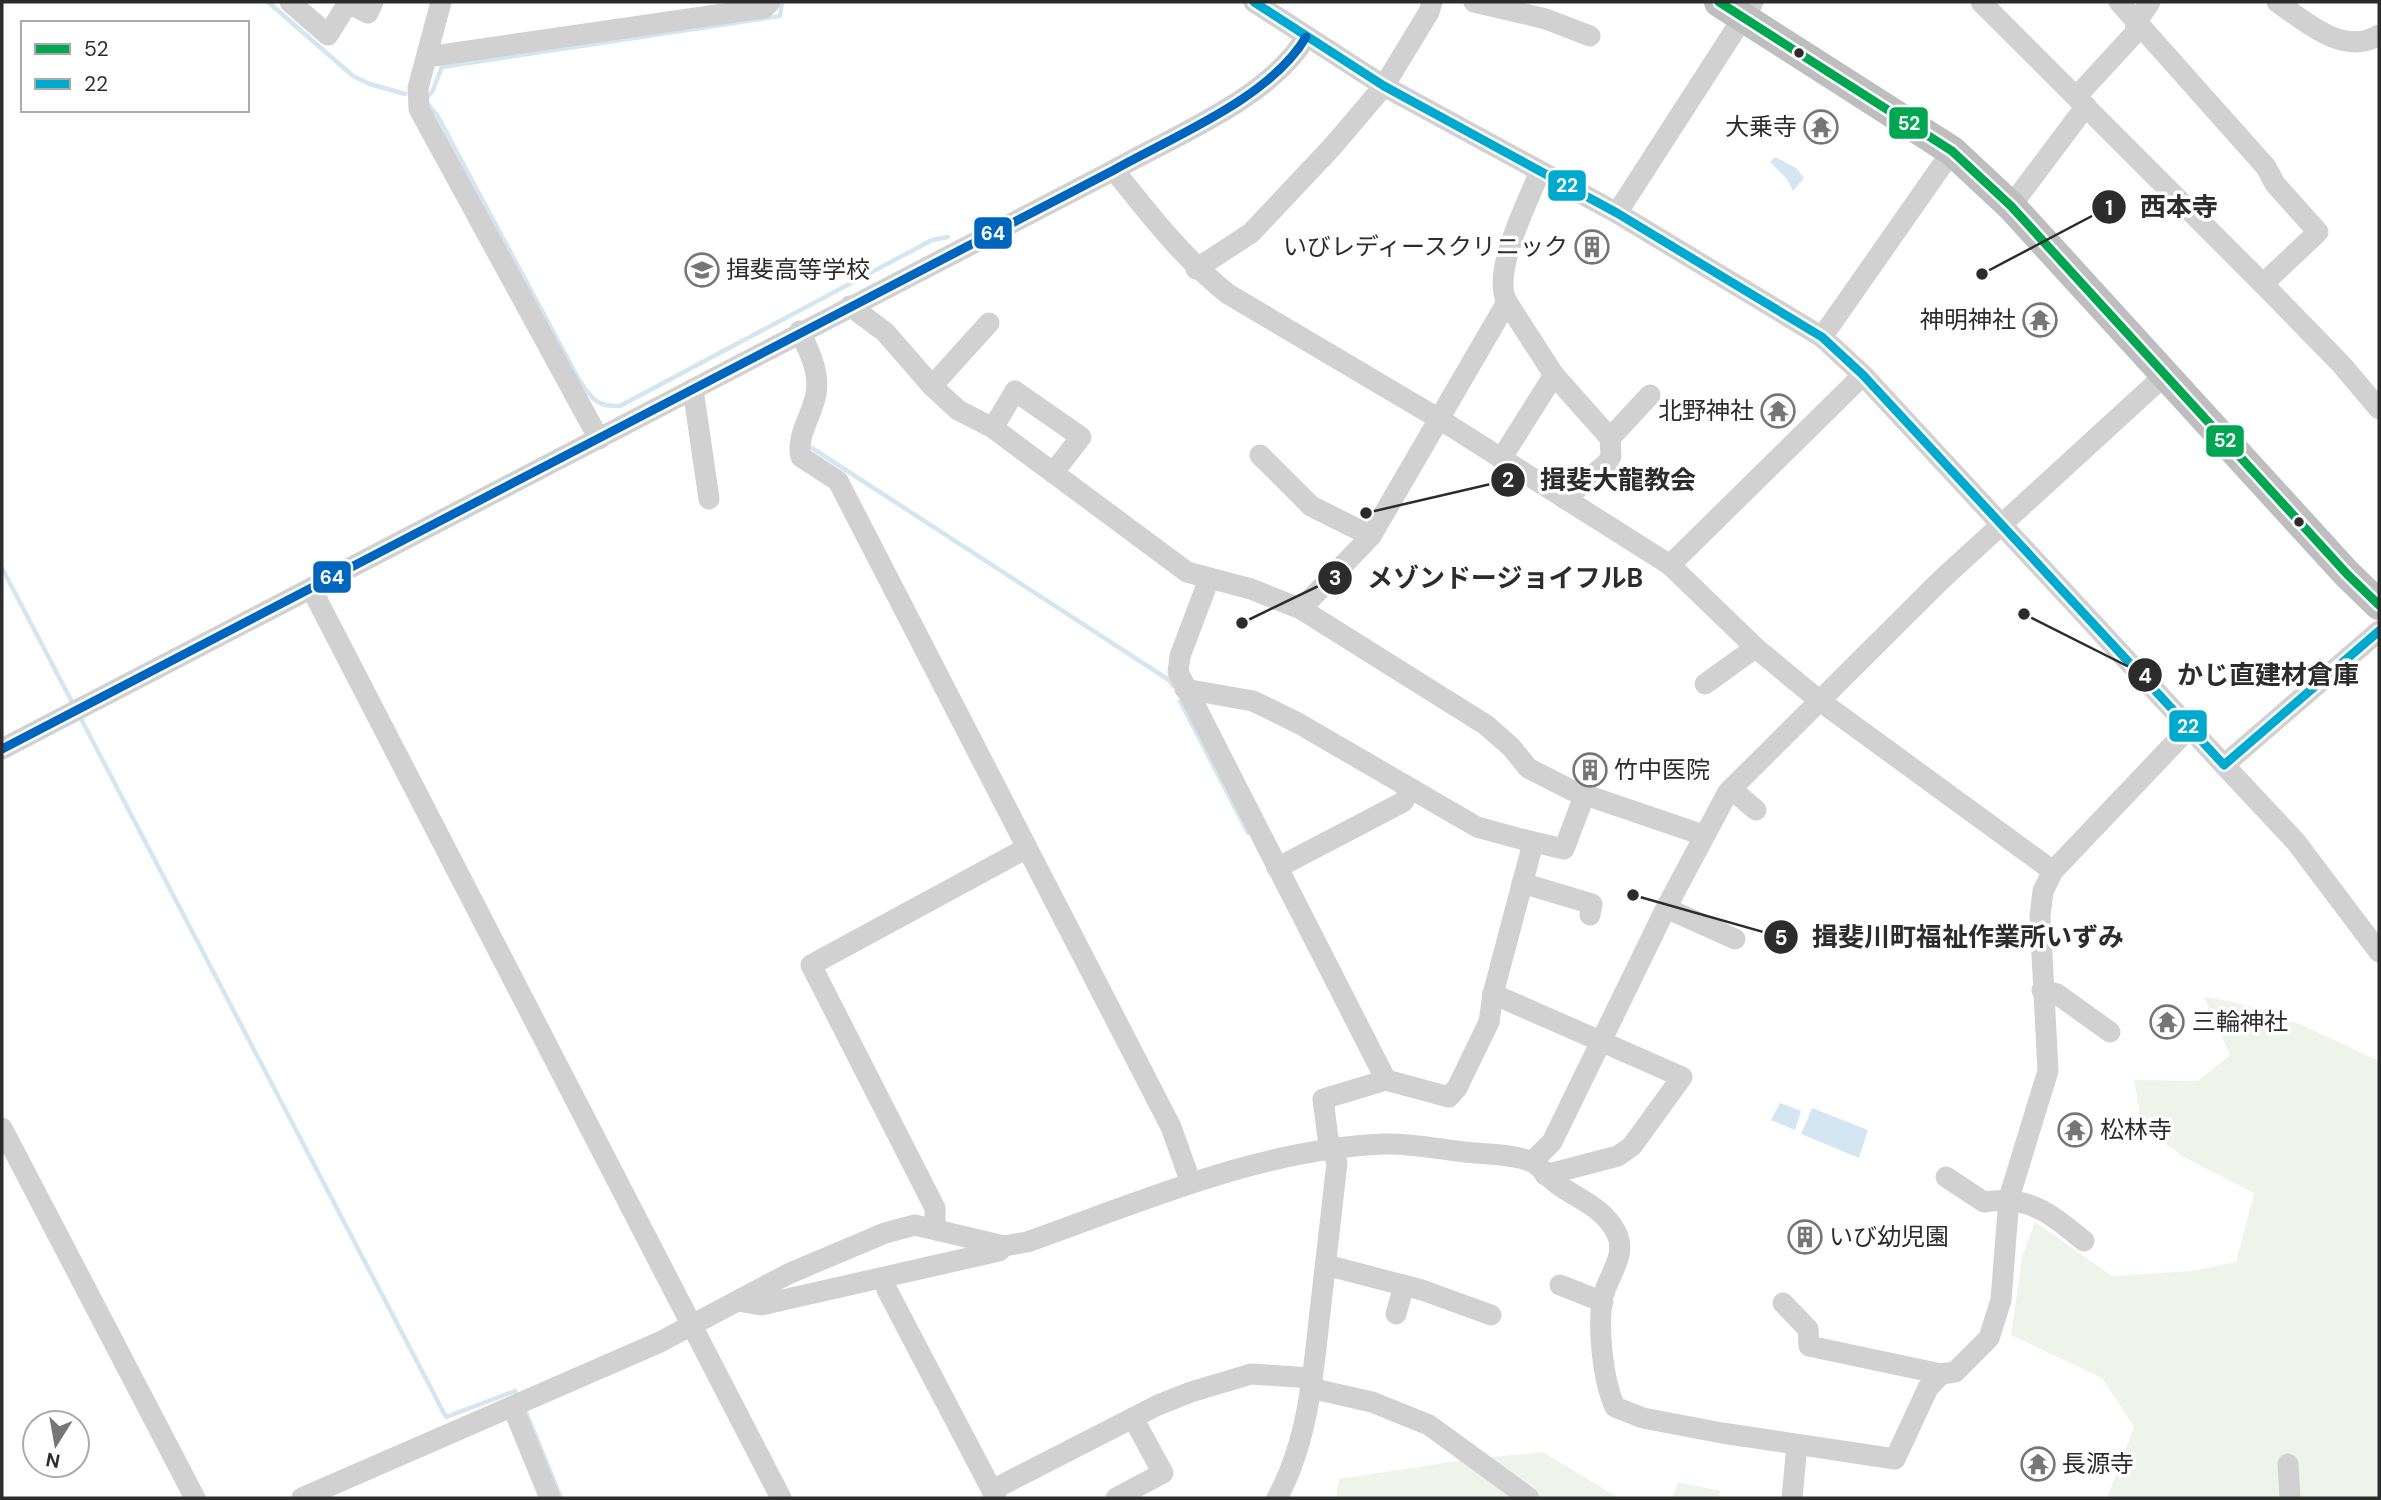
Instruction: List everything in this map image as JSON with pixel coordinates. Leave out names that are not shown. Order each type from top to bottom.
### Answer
[{"type":"highway","points":[[1738,7],[1952,151],[2011,206],[2347,574],[2379,604]]},
{"type":"street","points":[[290,2],[328,35],[348,3],[368,13],[373,2]]},
{"type":"street","points":[[427,57],[764,8],[770,2]]},
{"type":"street","points":[[1254,2],[1384,86],[1617,213],[1822,337],[1863,375],[2296,842],[2379,952]]},
{"type":"street","points":[[1196,269],[1251,233],[1332,147],[1384,86],[1429,12],[1432,2]]},
{"type":"street","points":[[1474,2],[1557,22],[1590,36]]},
{"type":"street","points":[[1981,2],[2263,284],[2341,364],[2379,410]]},
{"type":"street","points":[[2119,2],[2266,167],[2276,184],[2318,232],[2263,284]]},
{"type":"street","points":[[2011,206],[2081,101],[2135,33],[2137,21],[2150,2]]},
{"type":"street","points":[[2277,2],[2327,36],[2341,41],[2373,39],[2379,35]]},
{"type":"street","points":[[435,4],[427,57],[418,88],[419,109],[599,439]]},
{"type":"street","points":[[1617,213],[1738,7]]},
{"type":"street","points":[[2,749],[599,439],[800,331],[1114,170],[1259,89],[1293,59],[1306,37]]},
{"type":"street","points":[[1822,337],[1952,151]]},
{"type":"street","points":[[1114,170],[1196,269],[1228,294],[1441,420],[1670,565],[1755,648],[1820,702],[2053,872]]},
{"type":"street","points":[[1540,172],[1505,266],[1502,292],[1553,375],[1610,438],[1611,456],[1606,463],[1564,499]]},
{"type":"street","points":[[1301,609],[1371,536],[1433,425],[1441,420],[1507,302]]},
{"type":"street","points":[[850,306],[885,332],[932,386],[958,410],[993,428],[1187,572],[1251,589],[1301,609],[1486,725],[1511,747],[1528,768],[1585,794],[1703,835]]},
{"type":"street","points":[[932,386],[989,323]]},
{"type":"street","points":[[800,331],[815,366],[816,394],[799,446],[801,457],[838,481],[1025,849],[1171,1127],[1191,1183]]},
{"type":"street","points":[[1501,458],[1553,375]]},
{"type":"street","points":[[1670,565],[1863,375]]},
{"type":"street","points":[[1538,1168],[1703,835],[1731,789],[1941,580],[2165,375]]},
{"type":"street","points":[[693,389],[709,499]]},
{"type":"street","points":[[993,428],[1015,391],[1081,437],[1053,473]]},
{"type":"street","points":[[1610,438],[1650,395]]},
{"type":"street","points":[[1260,455],[1311,506],[1371,536]]},
{"type":"street","points":[[1209,579],[1180,656],[1178,672],[1387,1080]]},
{"type":"street","points":[[311,589],[781,1498]]},
{"type":"street","points":[[2224,765],[2379,631]]},
{"type":"street","points":[[1705,684],[1755,648]]},
{"type":"street","points":[[1185,689],[1253,701],[1298,723],[1477,827],[1525,840],[1564,849],[1585,794]]},
{"type":"street","points":[[1783,1303],[1808,1329],[1809,1346],[1941,1374],[1955,1372],[1989,1338],[2001,1300],[2009,1198],[2048,1071],[2042,989],[2040,916],[2043,891],[2053,872],[2189,728]]},
{"type":"street","points":[[1277,868],[1403,802],[1410,789]]},
{"type":"street","points":[[1731,789],[1756,810]]},
{"type":"street","points":[[1278,1498],[1291,1474],[1302,1437],[1326,1265],[1337,1163],[1334,1148],[1328,1138],[1323,1099],[1387,1080],[1449,1097],[1457,1088],[1489,1022],[1493,994],[1532,847],[1525,840]]},
{"type":"street","points":[[935,1225],[935,1208],[811,965],[1025,849]]},
{"type":"street","points":[[1522,883],[1592,904],[1590,915]]},
{"type":"street","points":[[1666,908],[1735,939]]},
{"type":"street","points":[[2042,989],[2057,994],[2110,1032]]},
{"type":"street","points":[[302,1498],[513,1408],[692,1327],[800,1269],[885,1233],[915,1225],[1004,1246],[1027,1242],[1191,1183],[1261,1163],[1334,1148],[1387,1144],[1538,1168],[1618,1156],[1632,1146],[1682,1077],[1493,994]]},
{"type":"street","points":[[2,1128],[195,1498]]},
{"type":"street","points":[[1538,1168],[1604,1212],[1618,1235],[1621,1253],[1603,1302],[1601,1324],[1608,1392],[1615,1407],[1643,1418],[1797,1445],[1895,1458],[1928,1388],[1941,1374]]},
{"type":"street","points":[[1946,1177],[1984,1202],[2009,1198],[2047,1211],[2084,1241]]},
{"type":"street","points":[[738,1301],[761,1305],[999,1251],[1004,1246]]},
{"type":"street","points":[[1326,1265],[1404,1285],[1491,1315]]},
{"type":"street","points":[[884,1278],[887,1290],[994,1494],[1133,1418],[1191,1392],[1251,1374],[1311,1383],[1372,1402],[1429,1425],[1529,1498]]},
{"type":"street","points":[[1396,1314],[1404,1285]]},
{"type":"street","points":[[1560,1285],[1603,1302]]},
{"type":"street","points":[[513,1408],[550,1498]]},
{"type":"street","points":[[1116,1498],[1163,1473],[1133,1418]]},
{"type":"street","points":[[1792,1498],[1797,1445]]},
{"type":"street","points":[[2288,1464],[2290,1498]]},
{"type":"shaded area","points":[[2204,997],[2249,1006],[2292,1021],[2376,1060],[2379,1068],[2379,1498],[2107,1498],[2134,1427],[2102,1378],[2011,1335],[2022,1257],[2035,1222],[2112,1276],[2192,1271],[2236,1262],[2254,1193],[2182,1156],[2142,1126],[2134,1080],[2198,1081],[2230,1055]]},
{"type":"shaded area","points":[[1543,1452],[1619,1498],[1336,1498],[1339,1479],[1464,1460]]},
{"type":"shaded area","points":[[1678,1482],[1721,1491],[1718,1498],[1672,1498]]},
{"type":"water","points":[[1775,157],[1796,168],[1804,178],[1793,191],[1787,179],[1770,162]]},
{"type":"water","points":[[1780,1103],[1801,1111],[1795,1130],[1771,1120]]},
{"type":"water","points":[[1812,1108],[1868,1130],[1859,1158],[1801,1134]]},
{"type":"waterway","points":[[268,2],[353,76],[405,94]]},
{"type":"waterway","points":[[427,97],[432,92],[442,67],[780,16],[782,2]]},
{"type":"waterway","points":[[426,102],[437,115],[578,378],[591,396],[605,405],[620,406],[932,240],[948,237]]},
{"type":"waterway","points":[[812,448],[1169,680],[1173,686]]},
{"type":"waterway","points":[[2,568],[73,704]]},
{"type":"waterway","points":[[1180,701],[1248,833]]},
{"type":"waterway","points":[[79,715],[446,1417],[515,1391],[519,1398]]},
{"type":"waterway","points":[[526,1412],[561,1498]]},
{"type":"transit line","name":"22","points":[[1254,2],[1384,86],[1617,213],[1822,337],[1863,375],[2224,765],[2379,631]]},
{"type":"transit line","name":"52","points":[[1719,2],[1952,151],[2011,206],[2347,574],[2379,605]]},
{"type":"transit line","name":"64","points":[[2,749],[1193,129],[1270,79],[1290,59],[1306,37]]},
{"type":"place","name":"大乗寺","points":[[1821,127]]},
{"type":"place","name":"いびレディースクリニック","points":[[1592,247]]},
{"type":"place","name":"揖斐高等学校","points":[[702,270]]},
{"type":"place","name":"西本寺","points":[[1982,274]]},
{"type":"place","name":"神明神社","points":[[2040,320]]},
{"type":"place","name":"北野神社","points":[[1778,411]]},
{"type":"place","name":"揖斐大龍教会","points":[[1366,513]]},
{"type":"place","name":"かじ直建材倉庫","points":[[2024,614]]},
{"type":"place","name":"メゾンドージョイフルB","points":[[1242,623]]},
{"type":"place","name":"竹中医院","points":[[1590,770]]},
{"type":"place","name":"揖斐川町福祉作業所いずみ","points":[[1633,895]]},
{"type":"place","name":"三輪神社","points":[[2167,1022]]},
{"type":"place","name":"松林寺","points":[[2075,1130]]},
{"type":"place","name":"いび幼児園","points":[[1805,1237]]},
{"type":"place","name":"長源寺","points":[[2038,1464]]}]
